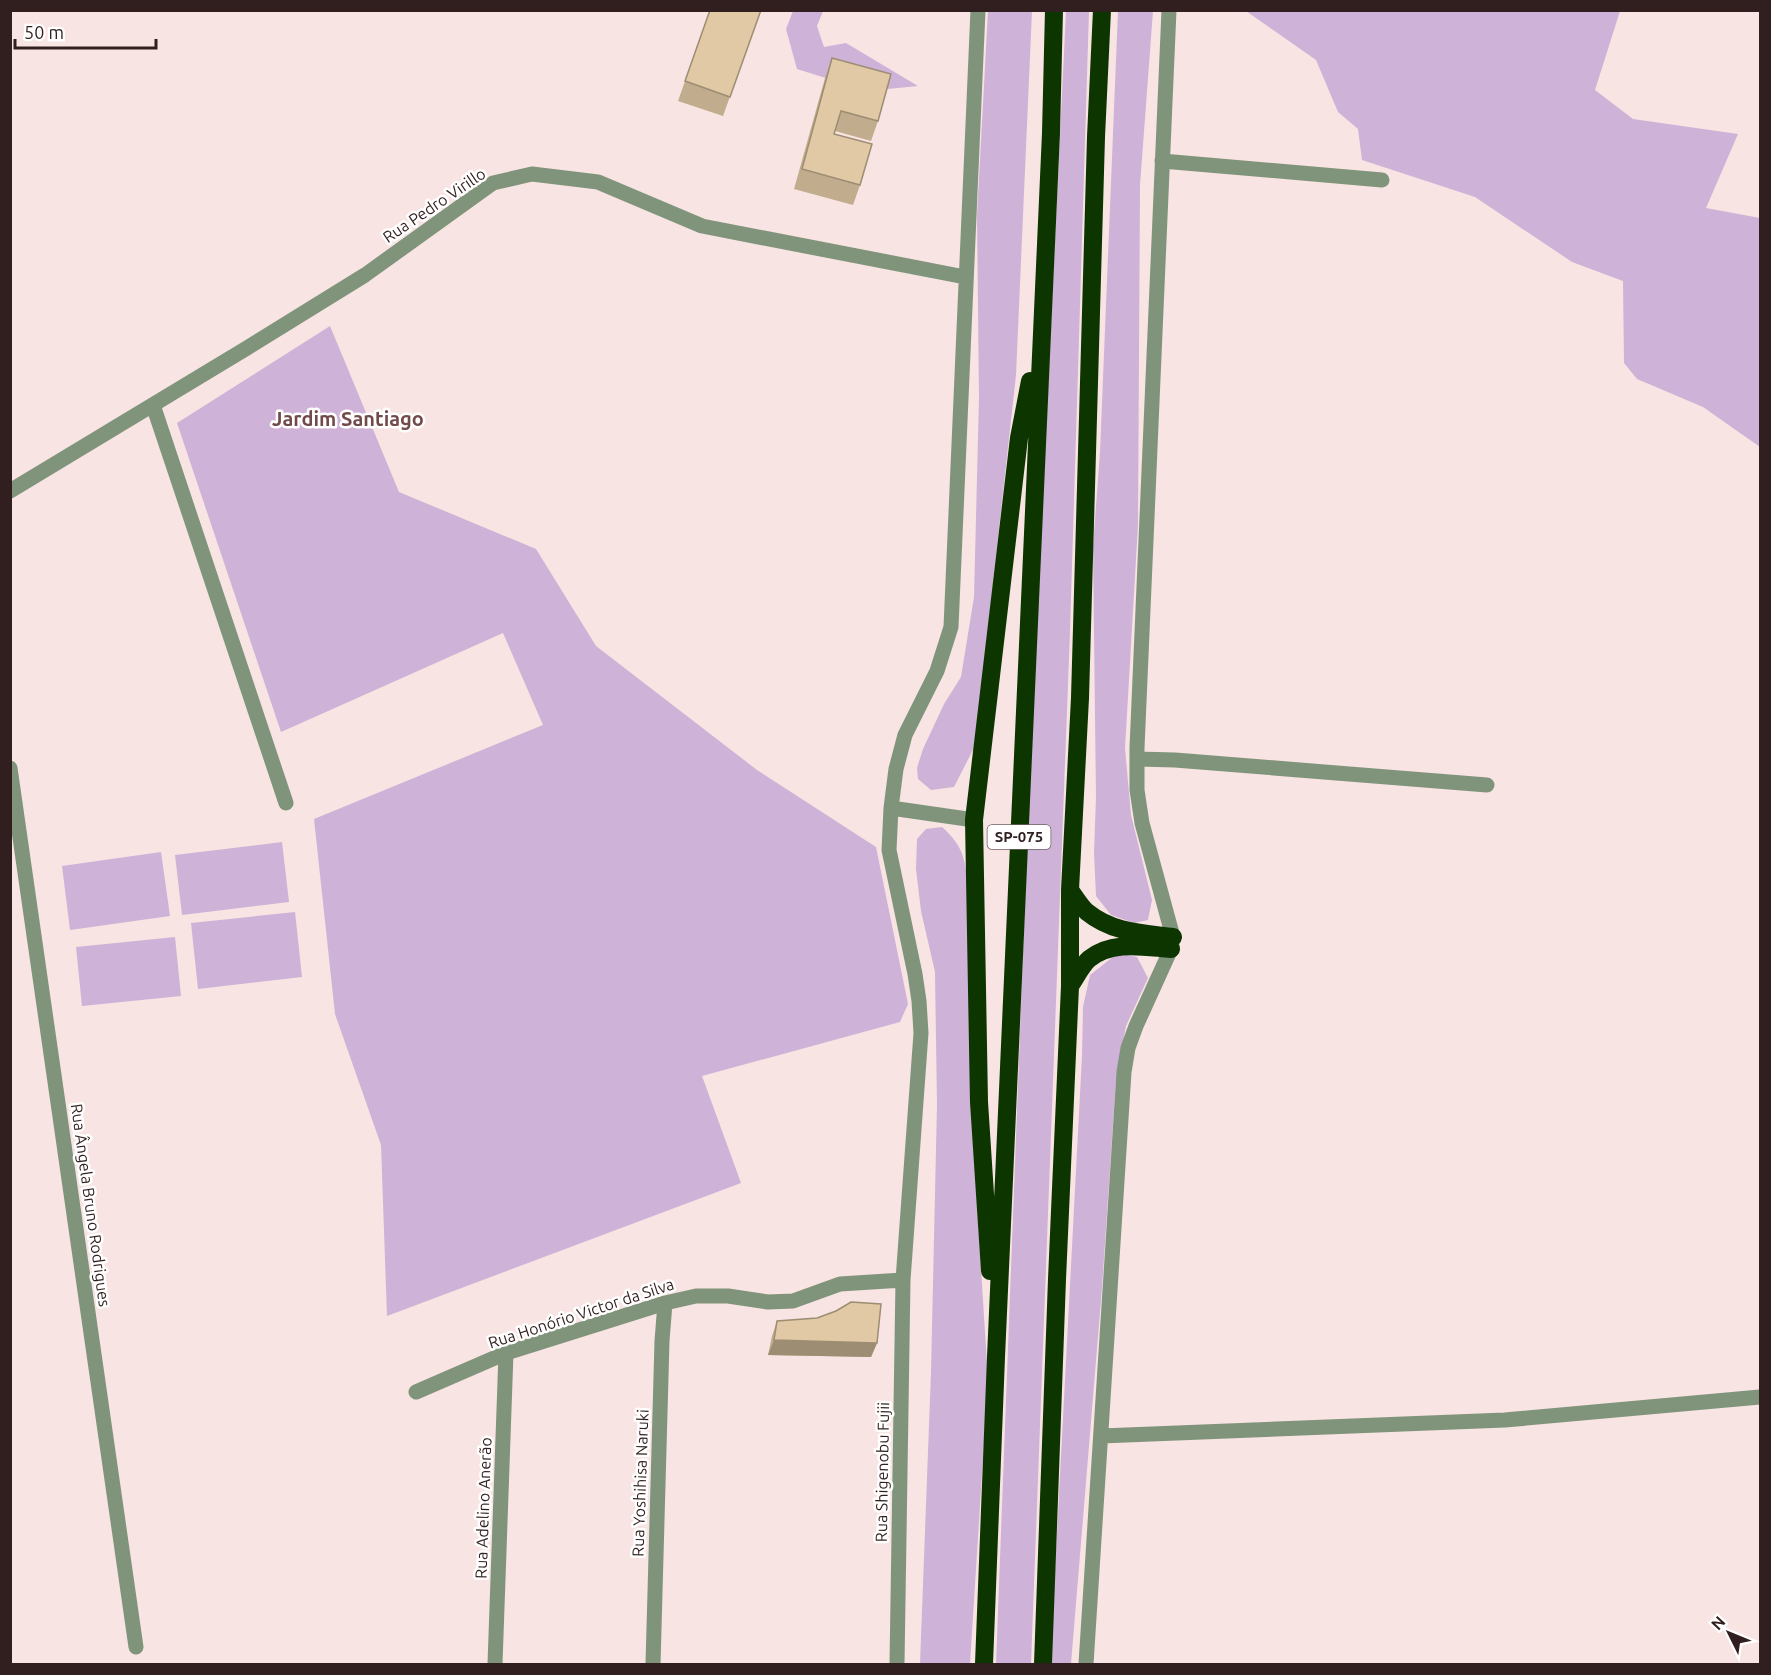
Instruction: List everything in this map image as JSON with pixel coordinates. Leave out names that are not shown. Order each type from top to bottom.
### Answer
[{"type":"highway","name":"SP-075","points":[[984,1665],[1051,133],[1054,10]]},
{"type":"highway","name":"SP-075","points":[[1043,1665],[1070,986],[1070,890],[1080,698],[1101,10]]},
{"type":"highway","points":[[996,1357],[979,1102],[974,820],[1019,438],[1041,327]]},
{"type":"highway","points":[[1070,890],[1086,911],[1107,924],[1172,943]]},
{"type":"highway","points":[[1070,986],[1088,960],[1111,947],[1172,943]]},
{"type":"street","name":"Rua Shigenobu Fujii","points":[[897,1665],[903,1280],[921,1033],[915,974],[890,856],[891,808],[896,769],[906,735],[937,671],[951,627],[978,10]]},
{"type":"street","points":[[1086,1665],[1124,1072],[1128,1048],[1136,1026],[1172,943],[1142,823],[1137,790],[1169,10]]},
{"type":"street","points":[[1162,161],[1382,180]]},
{"type":"street","name":"Rua Pedro Virillo","points":[[10,490],[365,274],[493,183],[532,174],[598,182],[702,226],[965,277]]},
{"type":"street","points":[[153,405],[286,803]]},
{"type":"street","points":[[1137,759],[1175,760],[1487,785]]},
{"type":"street","name":"Rua Ângela Bruno Rodrigues","points":[[10,768],[136,1647]]},
{"type":"street","points":[[891,808],[974,820]]},
{"type":"street","name":"Rua Honório Victor da Silva","points":[[416,1392],[506,1353],[665,1303],[696,1296],[728,1296],[768,1302],[793,1301],[840,1284],[903,1280]]},
{"type":"street","name":"Rua Yoshihisa Naruki","points":[[653,1665],[665,1303]]},
{"type":"street","name":"Rua Adelino Anerão","points":[[495,1665],[506,1353]]},
{"type":"street","points":[[1101,1436],[1505,1420],[1761,1397]]},
{"type":"shaded area","points":[[793,11],[823,11],[817,26],[824,47],[846,43],[918,86],[867,91],[797,69],[786,29]]},
{"type":"shaded area","points":[[988,11],[1032,11],[1016,375],[975,746],[954,787],[931,790],[918,779],[917,768],[923,749],[944,704],[961,677],[974,597],[979,398],[977,215]]},
{"type":"shaded area","points":[[1066,11],[1089,11],[1070,631],[1031,1664],[996,1664],[1031,742]]},
{"type":"shaded area","points":[[1118,11],[1153,11],[1140,185],[1138,525],[1125,748],[1131,815],[1152,900],[1148,920],[1134,923],[1111,915],[1096,896],[1094,853],[1096,797],[1093,547],[1100,452]]},
{"type":"shaded area","points":[[1246,11],[1620,11],[1595,90],[1633,119],[1738,134],[1706,208],[1760,218],[1760,447],[1703,407],[1637,379],[1624,363],[1623,281],[1572,262],[1475,197],[1362,160],[1358,129],[1338,112],[1316,60]]},
{"type":"shaded area","points":[[330,326],[399,492],[536,549],[596,646],[757,770],[876,847],[908,1004],[900,1022],[702,1076],[741,1183],[387,1316],[381,1145],[335,1014],[314,819],[543,725],[503,633],[281,732],[177,423]]},
{"type":"shaded area","points":[[942,827],[960,848],[968,889],[977,1207],[988,1379],[970,1664],[920,1664],[931,1372],[937,1105],[935,972],[921,911],[916,869],[917,839],[926,829]]},
{"type":"shaded area","points":[[282,842],[289,902],[182,915],[175,855]]},
{"type":"shaded area","points":[[161,852],[170,916],[70,930],[62,866]]},
{"type":"shaded area","points":[[295,912],[302,977],[198,989],[191,923]]},
{"type":"shaded area","points":[[175,937],[181,996],[82,1006],[76,947]]},
{"type":"shaded area","points":[[1118,953],[1137,957],[1148,978],[1126,1026],[1116,1079],[1102,1288],[1071,1664],[1052,1664],[1083,1007],[1090,975]]},
{"type":"building","points":[[710,10],[761,10],[730,97],[685,81]]},
{"type":"building","points":[[832,58],[891,74],[878,121],[841,111],[834,134],[872,144],[860,185],[802,169]]},
{"type":"building","points":[[851,1302],[881,1304],[877,1343],[774,1340],[777,1321],[817,1318]]},
{"type":"district","name":"Jardim Santiago","points":[[348,419]]}]
